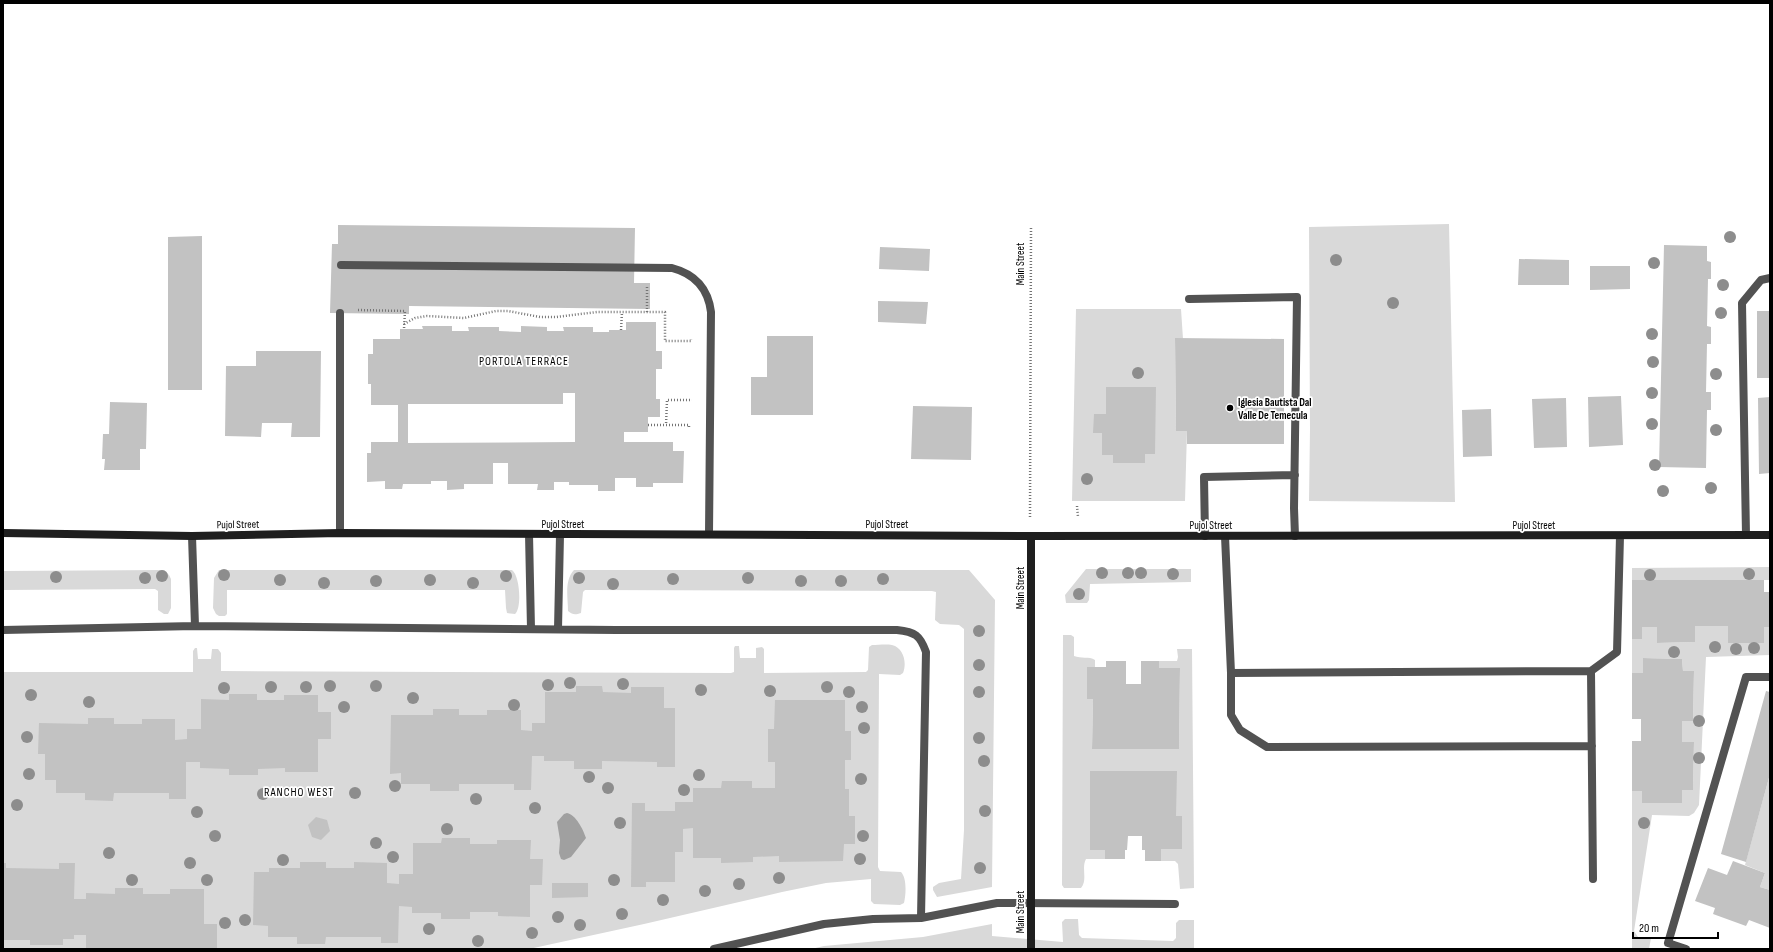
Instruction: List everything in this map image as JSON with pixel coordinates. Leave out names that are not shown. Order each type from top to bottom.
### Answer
[{"type":"street","name":"Pujol Street","points":[[3,533],[192,536],[340,533],[1031,536],[1770,535]]},
{"type":"street","name":"Main Street","points":[[1031,536],[1031,949]]},
{"type":"lane","points":[[341,265],[672,268],[684,271],[693,277],[704,290],[709,299],[711,319],[709,534]]},
{"type":"lane","points":[[1746,535],[1742,302],[1762,280],[1770,278]]},
{"type":"lane","points":[[1189,299],[1297,297],[1295,536]]},
{"type":"lane","points":[[340,313],[340,533]]},
{"type":"lane","points":[[1205,536],[1204,477],[1295,476]]},
{"type":"lane","points":[[529,534],[531,629]]},
{"type":"lane","points":[[558,629],[560,535]]},
{"type":"lane","points":[[192,536],[195,626]]},
{"type":"lane","points":[[1225,536],[1231,673],[1231,715],[1240,730],[1267,747],[1592,746]]},
{"type":"lane","points":[[1231,673],[1591,672],[1617,652],[1620,536]]},
{"type":"lane","points":[[3,630],[195,626],[897,630],[912,632],[922,641],[926,652],[921,918]]},
{"type":"lane","points":[[1591,672],[1593,879]]},
{"type":"lane","points":[[1686,949],[1668,943],[1746,677],[1770,677]]},
{"type":"lane","points":[[714,949],[824,924],[879,918],[921,918],[997,903],[1175,904]]},
{"type":"path","name":"Main Street","points":[[1031,228],[1031,536]]},
{"type":"path","points":[[639,268],[639,286],[649,286],[647,312]]},
{"type":"path","points":[[355,310],[405,311],[404,329]]},
{"type":"path","points":[[404,324],[415,318],[427,316],[464,318],[496,311],[508,311],[540,317],[556,317],[597,312],[665,312],[665,341],[691,341],[691,335]]},
{"type":"path","points":[[621,330],[622,312]]},
{"type":"path","points":[[666,425],[666,400],[710,400]]},
{"type":"path","points":[[648,425],[689,425],[689,433]]},
{"type":"shaded area","points":[[1449,224],[1455,502],[1309,501],[1309,227]]},
{"type":"shaded area","points":[[1076,309],[1181,309],[1183,339],[1175,339],[1176,431],[1187,431],[1185,501],[1072,501]]},
{"type":"shaded area","points":[[1770,567],[1770,580],[1632,580],[1632,568]]},
{"type":"shaded area","points":[[1086,569],[1191,569],[1191,582],[1090,584],[1089,600],[1087,603],[1066,603],[1065,595]]},
{"type":"shaded area","points":[[164,570],[171,579],[171,608],[168,614],[164,614],[158,610],[158,591],[155,589],[3,590],[3,571]]},
{"type":"shaded area","points":[[219,570],[512,570],[517,579],[519,605],[515,614],[507,613],[505,590],[227,590],[227,614],[225,616],[219,616],[213,608],[214,578]]},
{"type":"shaded area","points":[[574,570],[969,570],[995,600],[992,887],[937,897],[933,890],[933,887],[939,883],[961,879],[964,830],[964,629],[959,625],[940,624],[935,620],[936,592],[585,590],[583,592],[581,613],[574,614],[568,611],[567,595],[569,579]]},
{"type":"shaded area","points":[[1695,626],[1728,626],[1729,643],[1764,643],[1764,627],[1770,627],[1770,655],[1706,657],[1699,805],[1694,813],[1689,816],[1652,815],[1634,931],[1638,937],[1651,938],[1649,949],[1632,949],[1632,791],[1642,791],[1643,803],[1681,803],[1682,790],[1693,790],[1694,742],[1682,742],[1682,721],[1693,721],[1694,671],[1683,671],[1682,659],[1643,658],[1643,673],[1632,673],[1632,639],[1642,639],[1642,627],[1657,627],[1657,643],[1695,642]]},
{"type":"shaded area","points":[[1063,635],[1071,635],[1074,637],[1074,656],[1095,660],[1095,667],[1087,667],[1087,699],[1093,699],[1092,749],[1179,749],[1180,668],[1159,668],[1159,661],[1177,661],[1177,649],[1192,649],[1194,888],[1180,889],[1178,864],[1175,861],[1161,861],[1161,849],[1182,849],[1182,817],[1176,816],[1176,771],[1090,771],[1090,850],[1105,850],[1105,859],[1086,859],[1084,866],[1084,881],[1081,888],[1064,888],[1062,885]]},
{"type":"shaded area","points":[[872,645],[892,645],[896,647],[904,656],[905,665],[903,673],[900,675],[879,674],[878,867],[880,871],[901,872],[903,875],[906,887],[904,903],[900,905],[874,904],[871,901],[871,879],[826,883],[782,892],[529,949],[3,949],[3,672],[193,672],[193,651],[197,648],[198,659],[211,659],[212,649],[218,649],[221,653],[221,671],[731,673],[734,672],[734,648],[735,646],[739,646],[740,658],[756,658],[756,648],[762,647],[764,649],[764,673],[866,672],[868,670],[869,647]]},
{"type":"shaded area","points":[[1770,774],[1770,890],[1760,887],[1765,873],[1745,865]]},
{"type":"shaded area","points":[[567,813],[576,819],[586,838],[571,857],[564,860],[561,859],[559,853],[560,840],[557,822],[564,814]]},
{"type":"shaded area","points":[[1065,919],[1078,919],[1079,935],[1082,938],[1173,941],[1176,938],[1176,923],[1179,920],[1194,920],[1194,949],[811,949],[824,946],[923,937],[992,924],[992,936],[1063,942],[1062,922]]},
{"type":"building","points":[[338,225],[635,228],[634,283],[650,283],[650,309],[409,306],[409,314],[330,313],[332,244],[338,244]]},
{"type":"building","points":[[202,236],[202,390],[168,390],[168,237]]},
{"type":"building","points":[[1664,245],[1707,246],[1707,261],[1711,262],[1711,279],[1708,279],[1707,326],[1711,327],[1711,344],[1707,344],[1706,392],[1711,392],[1711,410],[1707,410],[1706,468],[1659,467]]},
{"type":"building","points":[[880,247],[930,249],[929,271],[879,269]]},
{"type":"building","points":[[1519,259],[1569,260],[1569,285],[1518,285]]},
{"type":"building","points":[[1590,266],[1630,266],[1630,289],[1590,290]]},
{"type":"building","points":[[878,301],[928,302],[926,324],[878,322]]},
{"type":"building","points":[[1757,311],[1770,311],[1770,378],[1757,378]]},
{"type":"building","points":[[626,322],[656,322],[656,351],[662,351],[662,369],[656,369],[656,399],[660,399],[660,417],[648,417],[648,432],[624,432],[624,442],[673,442],[673,451],[684,451],[683,483],[653,483],[653,487],[636,487],[636,478],[615,478],[615,491],[598,491],[598,485],[569,485],[569,482],[554,482],[554,490],[537,490],[538,484],[508,484],[508,463],[493,463],[493,484],[464,484],[464,489],[447,490],[447,481],[431,481],[431,484],[403,484],[402,489],[385,489],[385,481],[367,482],[367,453],[371,453],[371,442],[398,442],[398,405],[371,405],[371,384],[368,384],[368,354],[373,354],[373,339],[400,339],[400,329],[423,329],[422,326],[452,326],[452,331],[469,331],[468,327],[499,327],[499,331],[521,332],[521,326],[547,327],[547,331],[564,331],[563,327],[593,327],[593,332],[626,330]],"holes":[[[563,393],[575,393],[575,442],[408,443],[408,404],[563,404]]]},
{"type":"building","points":[[767,336],[813,336],[813,415],[751,415],[751,377],[767,377]]},
{"type":"building","name":"Iglesia Bautista Dal Valle De Temecula","points":[[1175,338],[1284,339],[1284,444],[1187,444],[1187,431],[1176,431]]},
{"type":"building","points":[[256,351],[321,351],[320,437],[291,437],[292,423],[262,423],[261,437],[225,436],[226,366],[256,366]]},
{"type":"building","points":[[1106,387],[1156,387],[1155,454],[1145,454],[1145,463],[1113,463],[1113,455],[1102,455],[1102,433],[1093,433],[1094,414],[1106,414]]},
{"type":"building","points":[[1621,396],[1623,445],[1589,447],[1588,397]]},
{"type":"building","points":[[1770,397],[1770,473],[1759,474],[1758,398]]},
{"type":"building","points":[[1566,398],[1567,447],[1534,448],[1532,399]]},
{"type":"building","points":[[110,402],[147,403],[146,449],[140,449],[140,470],[104,470],[105,459],[102,459],[103,434],[109,434]]},
{"type":"building","points":[[913,406],[972,407],[971,460],[911,459]]},
{"type":"building","points":[[1491,409],[1492,456],[1463,457],[1462,410]]},
{"type":"building","points":[[1632,580],[1764,580],[1764,592],[1770,592],[1770,627],[1764,627],[1764,643],[1728,643],[1728,626],[1695,626],[1695,642],[1657,643],[1657,627],[1642,627],[1642,639],[1632,639]]},
{"type":"building","points":[[1643,658],[1682,659],[1683,671],[1694,671],[1693,721],[1682,721],[1682,742],[1694,742],[1693,790],[1682,790],[1682,803],[1642,803],[1642,791],[1632,791],[1632,741],[1641,741],[1641,719],[1632,719],[1632,673],[1643,673]]},
{"type":"building","points":[[1106,661],[1126,661],[1126,684],[1141,684],[1141,661],[1159,661],[1159,668],[1180,668],[1179,749],[1092,749],[1093,699],[1087,699],[1087,667],[1106,667]]},
{"type":"building","points":[[576,686],[602,686],[603,692],[631,693],[631,687],[664,687],[664,708],[675,708],[675,767],[657,767],[657,762],[602,761],[602,769],[574,769],[574,761],[544,761],[544,756],[532,756],[531,790],[514,790],[514,784],[459,784],[459,791],[430,791],[430,784],[401,784],[401,773],[390,774],[391,715],[433,715],[433,709],[459,709],[459,715],[487,715],[487,710],[521,710],[521,730],[532,731],[532,723],[545,723],[545,692],[576,692]]},
{"type":"building","points":[[1766,691],[1770,692],[1770,774],[1746,862],[1721,854]]},
{"type":"building","points":[[229,694],[257,694],[257,700],[284,700],[284,695],[318,695],[318,712],[331,712],[331,739],[318,739],[318,772],[285,772],[285,768],[258,769],[258,775],[229,775],[229,769],[200,768],[200,762],[186,762],[186,799],[169,799],[169,793],[114,793],[113,801],[85,800],[85,793],[56,793],[56,780],[45,780],[45,754],[38,754],[39,723],[88,724],[88,718],[114,718],[114,724],[142,724],[142,719],[175,719],[175,740],[187,739],[187,729],[201,729],[201,699],[229,700]]},
{"type":"building","points":[[775,700],[845,700],[845,731],[851,731],[851,760],[845,760],[845,789],[849,789],[849,816],[855,816],[855,844],[844,844],[843,861],[779,862],[779,856],[753,857],[753,862],[721,863],[721,858],[693,858],[693,828],[683,829],[683,852],[675,852],[675,882],[646,882],[646,887],[631,887],[632,803],[645,803],[645,811],[675,811],[675,802],[693,802],[693,788],[721,788],[722,781],[752,781],[752,788],[775,788],[775,762],[768,762],[768,729],[774,729]]},
{"type":"building","points":[[1090,771],[1177,771],[1176,816],[1182,816],[1182,849],[1161,849],[1161,861],[1145,861],[1145,850],[1142,850],[1142,836],[1128,836],[1125,859],[1105,859],[1105,850],[1090,850]]},
{"type":"building","points":[[316,817],[327,820],[330,831],[321,840],[312,837],[308,825]]},
{"type":"building","points":[[442,838],[470,838],[470,844],[497,844],[497,840],[531,840],[530,859],[543,859],[542,885],[530,885],[530,917],[498,916],[498,912],[470,912],[470,919],[441,919],[441,913],[412,913],[412,907],[399,906],[398,943],[381,943],[381,937],[326,937],[325,944],[297,944],[297,937],[268,937],[268,926],[253,925],[254,872],[269,872],[269,868],[300,868],[300,862],[326,862],[326,868],[354,868],[354,862],[387,863],[387,883],[399,884],[399,874],[413,874],[413,843],[441,843]]},
{"type":"building","points":[[1733,861],[1765,873],[1760,887],[1770,890],[1770,928],[1749,920],[1746,926],[1713,914],[1715,908],[1695,901],[1708,868],[1727,875]]},
{"type":"building","points":[[3,863],[6,863],[6,868],[59,869],[59,863],[75,863],[74,899],[86,899],[86,893],[115,894],[115,888],[143,888],[143,894],[170,894],[170,889],[204,889],[204,924],[217,924],[217,949],[86,949],[86,935],[74,935],[74,939],[63,939],[63,945],[30,945],[30,940],[3,940]]},
{"type":"building","points":[[552,883],[588,883],[588,897],[552,898]]},
{"type":"place","name":"Iglesia Bautista Dal Valle De Temecula","points":[[1230,408]]},
{"type":"district","name":"PORTOLA TERRACE","points":[[524,361]]},
{"type":"district","name":"RANCHO WEST","points":[[299,792]]}]
